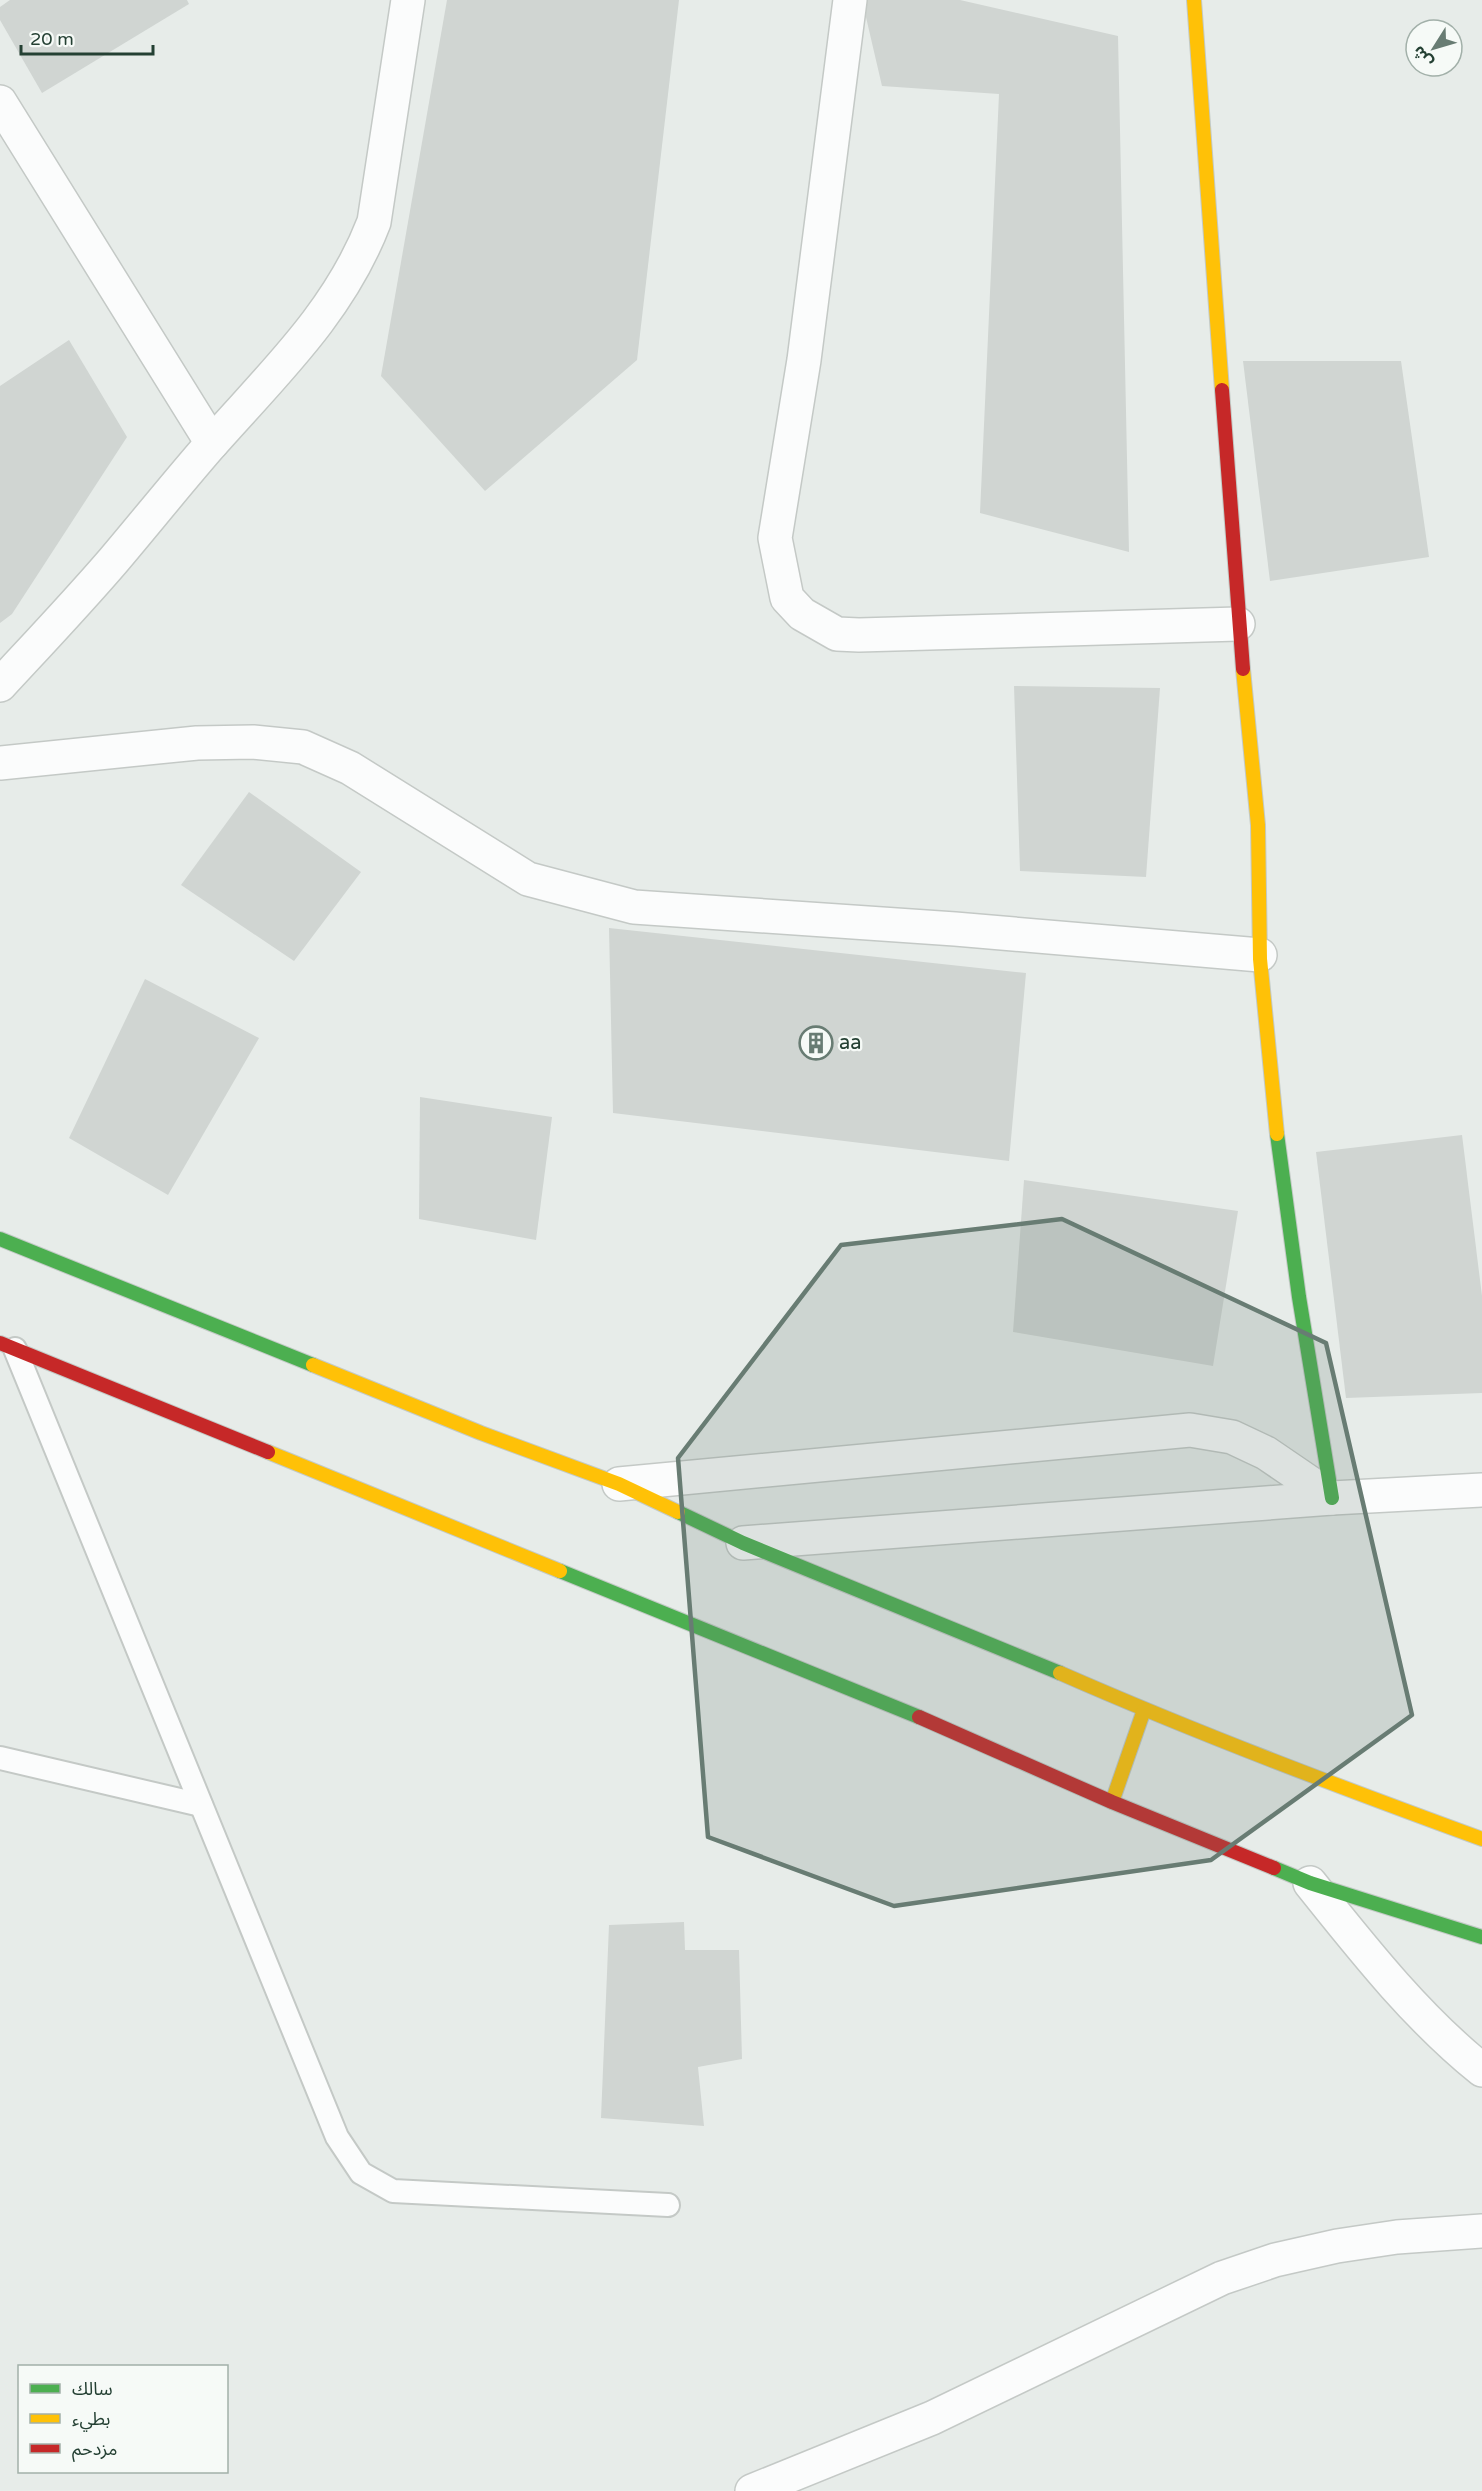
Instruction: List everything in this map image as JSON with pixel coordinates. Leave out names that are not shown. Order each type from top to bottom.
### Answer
[{"type":"main road","points":[[1194,0],[1238,624],[1250,726],[1258,844],[1260,955],[1276,1129],[1304,1337],[1332,1498]]},
{"type":"main road","points":[[0,1239],[459,1424],[619,1484],[743,1543],[1022,1656],[1144,1710],[1347,1790],[1482,1839]]},
{"type":"main road","points":[[8,1346],[936,1724],[1112,1802],[1310,1882],[1482,1937]]},
{"type":"main road","points":[[1112,1802],[1144,1710]]},
{"type":"street","points":[[0,685],[110,564],[212,443],[307,338],[340,293],[363,253],[374,222],[408,0]]},
{"type":"street","points":[[850,0],[804,360],[775,538],[787,598],[802,614],[820,625],[837,633],[859,635],[1238,624]]},
{"type":"street","points":[[0,102],[212,443]]},
{"type":"street","points":[[0,763],[196,743],[254,742],[303,747],[351,768],[528,879],[634,907],[955,929],[1260,955]]},
{"type":"street","points":[[619,1484],[1190,1430],[1232,1437],[1266,1453],[1332,1498]]},
{"type":"street","points":[[743,1543],[1332,1498],[1482,1490]]},
{"type":"street","points":[[1310,1882],[1362,1948],[1413,2004],[1482,2070]]},
{"type":"street","points":[[752,2491],[932,2418],[1222,2278],[1275,2260],[1337,2246],[1397,2237],[1482,2231]]},
{"type":"lane","points":[[8,1346],[338,2137],[361,2173],[393,2191],[668,2205]]},
{"type":"lane","points":[[0,1758],[201,1805]]},
{"type":"highlighted area","points":[[1062,1219],[1326,1343],[1412,1715],[1211,1860],[894,1906],[708,1837],[678,1458],[841,1245]]},
{"type":"building","points":[[10,0],[187,0],[189,4],[42,93],[0,20],[0,7]]},
{"type":"building","points":[[447,0],[679,0],[637,360],[485,491],[381,376]]},
{"type":"building","points":[[862,0],[960,0],[1118,36],[1129,552],[980,513],[999,94],[882,86]]},
{"type":"building","points":[[69,340],[127,437],[12,614],[0,623],[0,386]]},
{"type":"building","points":[[1243,361],[1401,361],[1429,557],[1270,581]]},
{"type":"building","points":[[1014,686],[1160,688],[1146,877],[1020,871]]},
{"type":"building","points":[[249,792],[361,872],[294,961],[181,885]]},
{"type":"building","name":"aa","points":[[609,928],[1026,973],[1009,1161],[613,1113]]},
{"type":"building","points":[[145,979],[259,1038],[168,1195],[69,1138]]},
{"type":"building","points":[[420,1097],[552,1117],[536,1240],[419,1219]]},
{"type":"building","points":[[1462,1135],[1482,1296],[1482,1393],[1346,1398],[1316,1152]]},
{"type":"building","points":[[1024,1180],[1238,1211],[1213,1366],[1013,1332]]},
{"type":"building","points":[[684,1922],[685,1950],[739,1950],[742,2059],[698,2067],[704,2126],[601,2118],[609,1925]]},
{"type":"traffic: fast","points":[[1277,1134],[1299,1297],[1332,1498]]},
{"type":"traffic: fast","points":[[0,1239],[313,1365]]},
{"type":"traffic: fast","points":[[678,1512],[743,1543],[1060,1673]]},
{"type":"traffic: fast","points":[[560,1571],[919,1717]]},
{"type":"traffic: fast","points":[[1274,1868],[1310,1883],[1482,1937]]},
{"type":"traffic: slow","points":[[1194,0],[1222,390]]},
{"type":"traffic: slow","points":[[1243,669],[1258,825],[1260,959],[1277,1134]]},
{"type":"traffic: slow","points":[[313,1365],[481,1433],[619,1484],[678,1512]]},
{"type":"traffic: slow","points":[[268,1452],[560,1571]]},
{"type":"traffic: slow","points":[[1060,1673],[1270,1759],[1482,1839]]},
{"type":"traffic: slow","points":[[1112,1802],[1144,1710]]},
{"type":"traffic: jam","points":[[1222,390],[1243,669]]},
{"type":"traffic: jam","points":[[0,1343],[268,1452]]},
{"type":"traffic: jam","points":[[919,1717],[1112,1802],[1274,1868]]},
{"type":"place","name":"aa","points":[[816,1043]]}]
